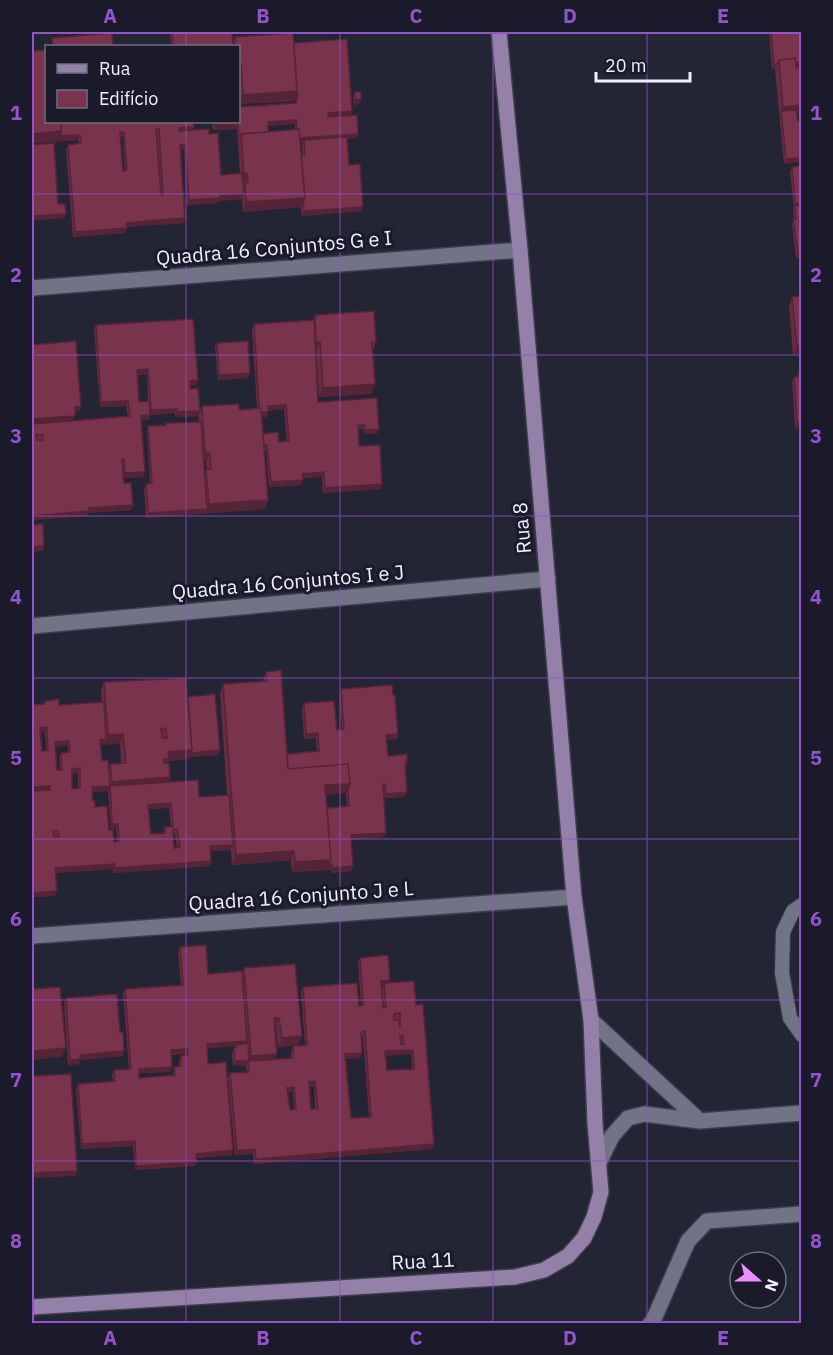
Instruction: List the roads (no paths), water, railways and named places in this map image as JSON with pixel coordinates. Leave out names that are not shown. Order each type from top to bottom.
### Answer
[{"type":"main road","name":"Rua 8","points":[[499,32],[520,250],[574,897],[591,1020]]},
{"type":"main road","name":"Rua 11","points":[[32,1307],[516,1277],[544,1270],[567,1256],[584,1238],[594,1217],[601,1192],[591,1020]]},
{"type":"street","name":"Quadra 16 Conjuntos G e I","points":[[32,288],[520,250]]},
{"type":"street","name":"Quadra 16 Conjuntos I e J","points":[[32,626],[548,579]]},
{"type":"street","name":"Quadra 16 Conjunto J e L","points":[[32,936],[574,897]]},
{"type":"street","points":[[591,1020],[700,1121]]},
{"type":"street","points":[[599,1163],[612,1136],[628,1118],[644,1114],[700,1121],[801,1113]]},
{"type":"street","points":[[650,1323],[688,1241],[706,1221],[801,1214]]},
{"type":"lane","points":[[801,906],[793,911],[783,932],[782,973],[790,1018],[801,1035]]}]
